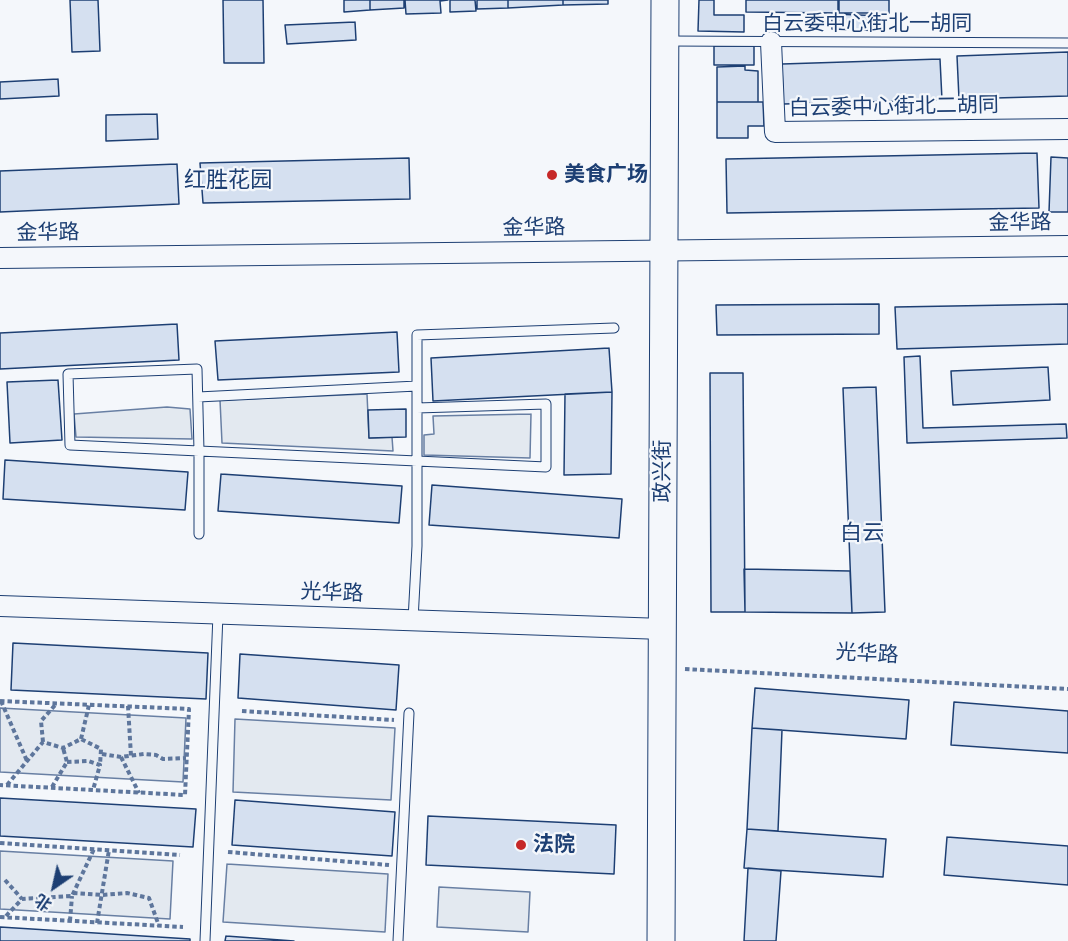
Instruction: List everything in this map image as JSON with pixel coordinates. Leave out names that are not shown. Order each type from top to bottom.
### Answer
[{"type":"street","name":"政兴街","points":[[661,941],[665,0]]},
{"type":"street","name":"白云委中心街北二胡同","points":[[771,42],[775,132],[1068,129]]},
{"type":"street","name":"金华路","points":[[0,258],[1068,246]]},
{"type":"street","name":"光华路","points":[[0,606],[663,629]]},
{"type":"lane","name":"白云委中心街北一胡同","points":[[665,41],[1068,43]]},
{"type":"lane","points":[[413,620],[417,546],[417,335],[614,328]]},
{"type":"lane","points":[[199,534],[199,451],[197,369],[68,374],[70,445],[199,451],[417,461],[546,467],[546,404],[417,408]]},
{"type":"lane","points":[[198,397],[417,386]]},
{"type":"lane","points":[[205,941],[218,613]]},
{"type":"lane","points":[[398,941],[409,717]]},
{"type":"path","name":"光华路","points":[[663,668],[1068,689]]},
{"type":"path","points":[[0,785],[185,795],[189,709],[0,701],[27,761]]},
{"type":"path","points":[[7,785],[43,742],[41,721],[57,704]]},
{"type":"path","points":[[81,740],[88,705]]},
{"type":"path","points":[[128,706],[131,756]]},
{"type":"path","points":[[242,711],[409,717]]},
{"type":"path","points":[[43,742],[63,748],[81,740],[101,749],[100,765],[93,790]]},
{"type":"path","points":[[52,788],[67,762],[63,748]]},
{"type":"path","points":[[102,754],[121,757],[144,754],[156,755],[163,759],[186,758]]},
{"type":"path","points":[[121,757],[139,793]]},
{"type":"path","points":[[67,762],[88,761],[100,765]]},
{"type":"path","points":[[0,843],[180,855]]},
{"type":"path","points":[[70,921],[72,895],[94,849]]},
{"type":"path","points":[[97,922],[109,850]]},
{"type":"path","points":[[228,852],[402,866]]},
{"type":"path","points":[[5,880],[22,899]]},
{"type":"path","points":[[3,917],[22,899],[127,893],[148,898],[159,926]]},
{"type":"path","points":[[3,917],[183,927]]},
{"type":"shaded area","points":[[367,394],[369,438],[392,437],[393,451],[222,443],[220,400]]},
{"type":"shaded area","points":[[167,407],[190,409],[192,439],[76,437],[74,414]]},
{"type":"shaded area","points":[[531,414],[530,458],[424,455],[424,435],[434,434],[433,416]]},
{"type":"shaded area","points":[[0,708],[186,718],[183,782],[0,772]]},
{"type":"shaded area","points":[[235,719],[395,728],[391,800],[233,792]]},
{"type":"shaded area","points":[[0,851],[173,861],[170,919],[0,909]]},
{"type":"shaded area","points":[[227,864],[388,874],[385,932],[223,922]]},
{"type":"shaded area","points":[[439,887],[530,892],[528,932],[437,927]]},
{"type":"building","points":[[70,0],[98,0],[100,51],[72,52]]},
{"type":"building","points":[[223,0],[263,0],[264,63],[224,63]]},
{"type":"building","points":[[344,0],[370,0],[370,10],[344,12]]},
{"type":"building","points":[[370,0],[404,0],[404,8],[370,10]]},
{"type":"building","points":[[405,0],[448,0],[440,1],[441,13],[406,14]]},
{"type":"building","points":[[450,0],[475,0],[476,11],[450,12]]},
{"type":"building","points":[[477,0],[508,0],[508,8],[477,9]]},
{"type":"building","points":[[508,0],[563,0],[563,5],[508,8]]},
{"type":"building","points":[[563,0],[608,0],[608,4],[563,5]]},
{"type":"building","points":[[699,0],[714,0],[714,15],[744,15],[744,32],[698,31]]},
{"type":"building","points":[[746,0],[838,0],[838,13],[746,12]]},
{"type":"building","points":[[839,0],[889,0],[889,13],[839,13]]},
{"type":"building","points":[[832,14],[886,16],[886,31],[832,29]]},
{"type":"building","points":[[355,22],[356,40],[287,44],[285,25]]},
{"type":"building","points":[[714,46],[754,46],[754,65],[714,65]]},
{"type":"building","points":[[1068,52],[1068,96],[959,99],[957,56]]},
{"type":"building","points":[[940,59],[942,100],[783,104],[782,64]]},
{"type":"building","points":[[745,66],[745,70],[758,71],[758,102],[717,102],[717,67]]},
{"type":"building","points":[[58,79],[59,96],[0,99],[0,82]]},
{"type":"building","points":[[717,102],[763,102],[764,126],[748,126],[748,138],[717,138]]},
{"type":"building","points":[[157,114],[158,139],[106,141],[106,115]]},
{"type":"building","points":[[1037,153],[1039,208],[727,213],[726,159]]},
{"type":"building","points":[[1051,157],[1068,158],[1068,212],[1049,212]]},
{"type":"building","points":[[409,158],[410,199],[203,203],[200,163]]},
{"type":"building","points":[[177,164],[179,204],[0,212],[0,171]]},
{"type":"building","points":[[879,304],[879,334],[717,335],[716,305]]},
{"type":"building","points":[[1068,304],[1068,344],[897,349],[895,307]]},
{"type":"building","points":[[177,324],[179,360],[0,369],[0,333]]},
{"type":"building","points":[[397,332],[399,372],[218,380],[215,341]]},
{"type":"building","points":[[609,348],[612,392],[433,401],[431,358]]},
{"type":"building","points":[[920,356],[923,428],[1066,424],[1067,438],[907,443],[904,357]]},
{"type":"building","points":[[1048,367],[1050,400],[953,405],[951,371]]},
{"type":"building","points":[[710,373],[743,373],[745,612],[711,612]]},
{"type":"building","points":[[58,380],[62,440],[10,443],[7,382]]},
{"type":"building","points":[[876,387],[885,612],[852,613],[843,388]]},
{"type":"building","points":[[612,392],[611,474],[564,475],[565,394]]},
{"type":"building","points":[[406,409],[406,437],[369,438],[368,410]]},
{"type":"building","points":[[5,460],[188,472],[185,510],[3,499]]},
{"type":"building","points":[[221,474],[402,486],[399,523],[218,511]]},
{"type":"building","points":[[432,485],[622,499],[619,538],[429,525]]},
{"type":"building","points":[[744,569],[850,571],[852,613],[745,612]]},
{"type":"building","points":[[13,643],[208,653],[206,699],[11,690]]},
{"type":"building","points":[[240,654],[399,665],[396,710],[238,698]]},
{"type":"building","points":[[755,688],[909,700],[906,739],[752,728]]},
{"type":"building","points":[[954,702],[1068,711],[1068,753],[951,745]]},
{"type":"building","points":[[752,728],[782,730],[778,831],[747,829]]},
{"type":"building","points":[[0,798],[196,809],[193,847],[0,836]]},
{"type":"building","points":[[235,800],[395,812],[392,856],[232,845]]},
{"type":"building","name":"法院","points":[[428,816],[616,825],[614,874],[426,865]]},
{"type":"building","points":[[747,829],[886,839],[883,877],[744,868]]},
{"type":"building","points":[[947,837],[1068,846],[1068,885],[944,875]]},
{"type":"building","points":[[748,868],[781,871],[776,941],[744,941]]},
{"type":"building","points":[[0,927],[190,939],[190,941],[0,941]]},
{"type":"building","points":[[226,936],[294,941],[225,941]]},
{"type":"place","name":"美食广场","points":[[552,175]]},
{"type":"place","name":"法院","points":[[521,845]]},
{"type":"district","name":"红胜花园","points":[[228,181]]},
{"type":"district","name":"白云","points":[[862,534]]}]
